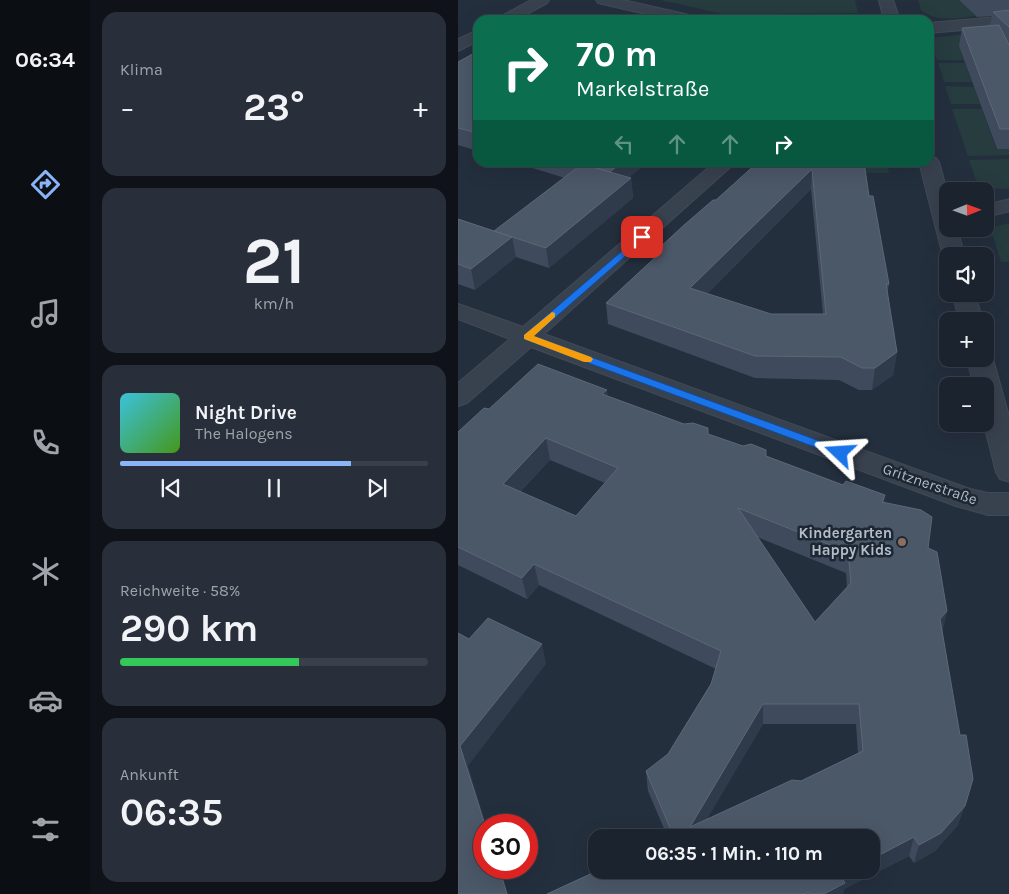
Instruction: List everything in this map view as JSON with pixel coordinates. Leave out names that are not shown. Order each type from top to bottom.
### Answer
[{"type":"street","points":[[514,15],[542,0]]},
{"type":"street","points":[[603,0],[671,15]]},
{"type":"street","points":[[886,0],[890,15]]},
{"type":"street","points":[[934,28],[1010,22]]},
{"type":"street","points":[[458,46],[473,38]]},
{"type":"street","points":[[458,397],[721,167]]},
{"type":"street","points":[[931,167],[939,194]]},
{"type":"street","points":[[994,209],[1010,205]]},
{"type":"street","name":"Gritznerstraße","points":[[458,311],[966,499],[988,504],[1010,504]]},
{"type":"street","points":[[982,367],[1010,472]]},
{"type":"green space","points":[[660,0],[855,0],[858,13],[723,14]]},
{"type":"green space","points":[[918,0],[959,0],[976,16],[947,19],[934,17],[934,15],[929,15],[921,10]]},
{"type":"green space","points":[[1009,30],[959,46],[964,60],[937,60],[934,52],[934,38]]},
{"type":"green space","points":[[938,63],[965,63],[972,82],[944,82]]},
{"type":"green space","points":[[945,86],[974,87],[980,104],[951,104]]},
{"type":"green space","points":[[952,109],[982,109],[996,149],[1009,149],[1009,155],[968,156]]},
{"type":"green space","points":[[1009,159],[1009,189],[994,188],[994,182],[979,182],[976,180],[969,160]]},
{"type":"green space","points":[[809,167],[888,167],[889,173],[865,173]]},
{"type":"green space","points":[[1009,223],[1009,262],[1001,262],[993,238],[994,227]]},
{"type":"building","points":[[1010,10],[1010,28],[993,12]]},
{"type":"building","points":[[999,25],[1010,47],[1010,129],[1000,129],[962,28]]},
{"type":"building","points":[[473,54],[473,132],[458,128],[458,62]]},
{"type":"building","points":[[578,167],[592,167],[631,178],[546,248],[494,231]]},
{"type":"building","points":[[593,167],[616,167],[610,172]]},
{"type":"building","points":[[752,167],[865,167],[869,196],[873,196],[889,284],[886,284],[897,352],[875,368],[862,368],[841,357],[755,356],[606,303],[661,252],[656,251],[713,200],[716,200]],"holes":[[[812,169],[826,314],[771,314],[690,288]]]},
{"type":"building","points":[[458,219],[512,237],[471,269],[458,264]]},
{"type":"building","points":[[538,364],[607,390],[602,394],[684,424],[693,423],[708,428],[708,434],[743,446],[751,444],[766,450],[766,456],[843,485],[846,481],[885,495],[882,502],[921,510],[932,517],[928,548],[937,552],[947,611],[940,619],[960,735],[966,735],[973,779],[965,806],[941,833],[919,845],[914,837],[880,855],[880,829],[670,829],[646,771],[668,754],[711,684],[721,651],[534,564],[522,578],[458,547],[458,432],[484,408],[489,409]],"holes":[[[546,438],[618,468],[576,516],[503,484]],[[738,508],[848,552],[851,583],[815,622]],[[763,704],[859,704],[863,751],[801,781],[792,780],[690,827]]]},
{"type":"building","points":[[488,618],[542,644],[460,746],[482,814],[473,814],[473,879],[502,879],[507,894],[458,894],[458,633],[469,639]]},
{"type":"building","points":[[588,875],[588,879],[842,879],[845,883],[824,894],[810,894],[809,892],[804,894],[547,894]]},
{"type":"slow traffic","points":[[552,315],[527,337],[588,359]]},
{"type":"place","name":"Kindergarten Happy Kids","points":[[902,542]]},
{"type":"route","points":[[642,237],[527,337],[840,453]]}]
